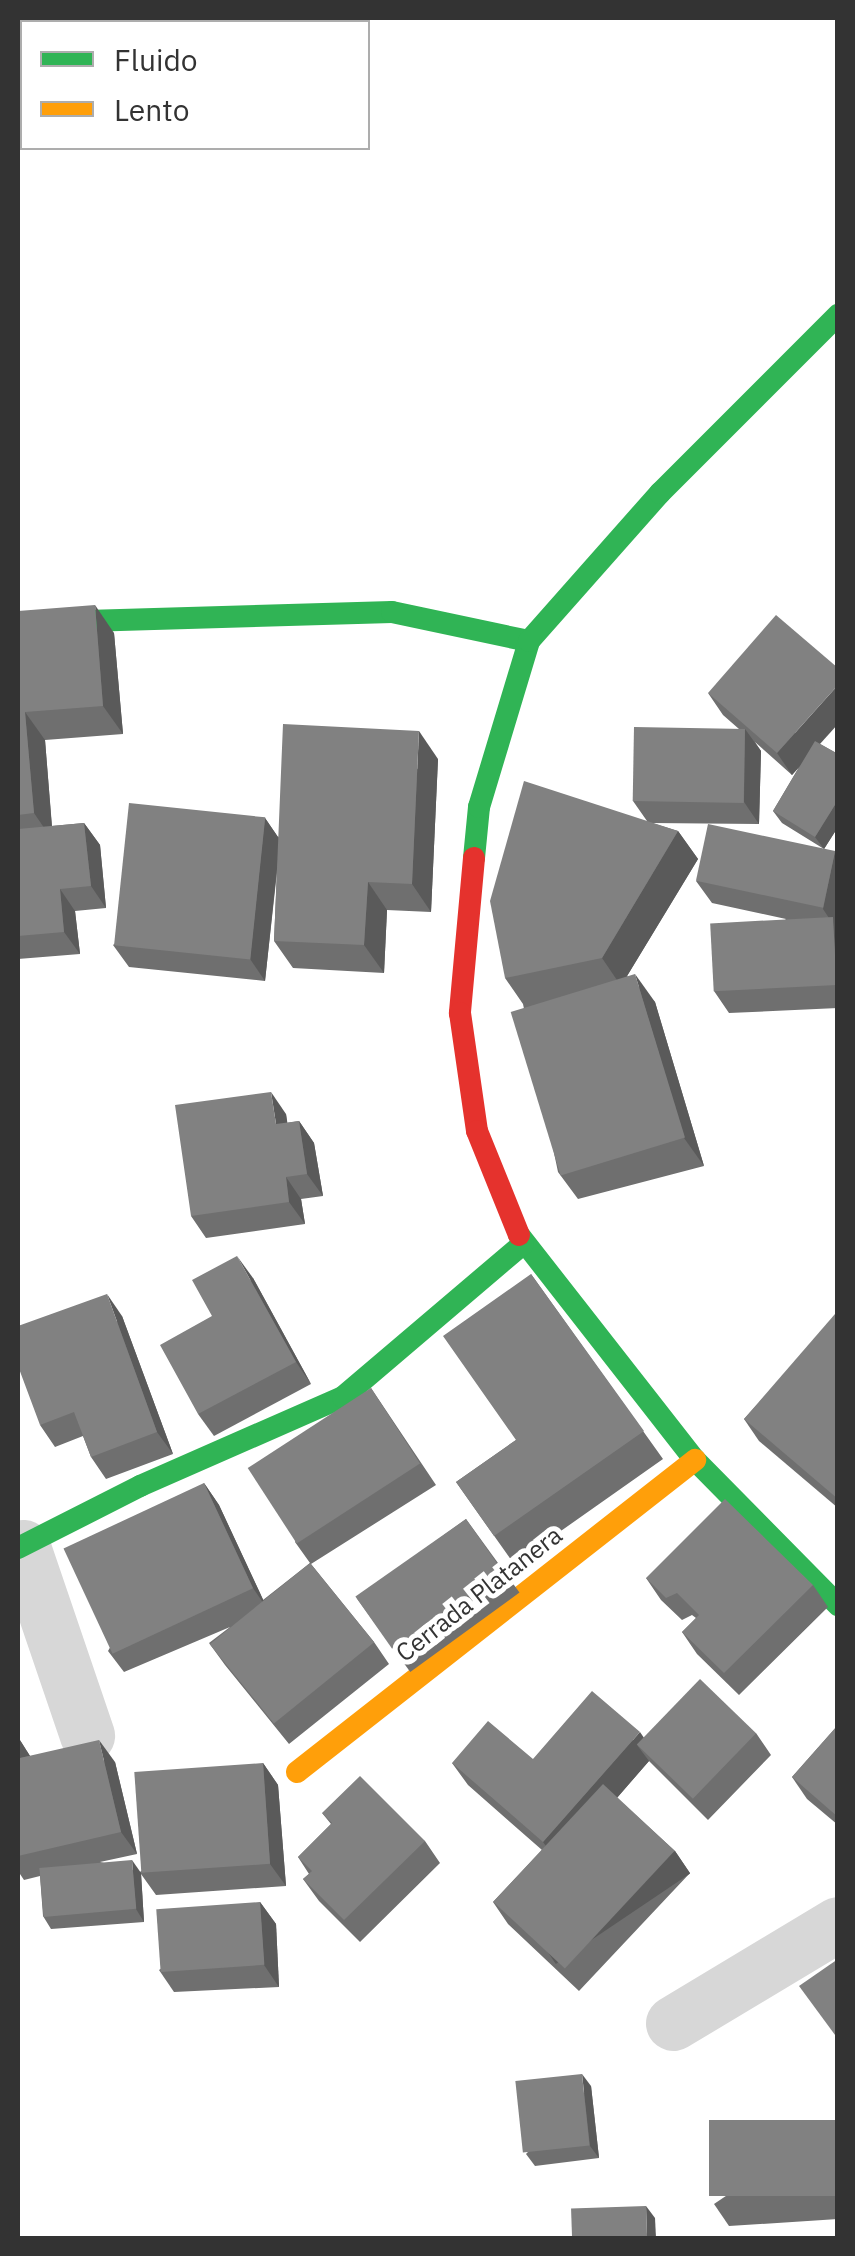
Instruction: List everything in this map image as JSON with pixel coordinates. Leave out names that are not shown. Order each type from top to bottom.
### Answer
[{"type":"street","points":[[838,314],[660,493],[529,641],[479,807],[460,1014],[477,1131],[523,1244],[695,1460],[838,1605]]},
{"type":"street","points":[[18,622],[392,612],[529,641]]},
{"type":"street","points":[[87,1735],[20,1548],[140,1486],[343,1397],[523,1244]]},
{"type":"street","name":"Cerrada Platanera","points":[[297,1772],[695,1460]]},
{"type":"street","points":[[672,2022],[838,1924]]},
{"type":"building","points":[[95,605],[103,706],[25,712],[34,813],[18,815],[18,611]]},
{"type":"building","points":[[776,615],[838,668],[838,685],[777,753],[708,693]]},
{"type":"building","points":[[283,724],[419,731],[412,884],[368,882],[364,945],[274,941]]},
{"type":"building","points":[[634,727],[745,729],[744,803],[633,801]]},
{"type":"building","points":[[815,741],[838,754],[838,800],[815,837],[773,811]]},
{"type":"building","points":[[524,781],[678,831],[602,958],[505,978],[490,901]]},
{"type":"building","points":[[129,803],[265,817],[250,960],[114,945]]},
{"type":"building","points":[[84,823],[91,886],[60,889],[64,932],[18,936],[18,829]]},
{"type":"building","points":[[708,824],[835,851],[823,908],[696,881]]},
{"type":"building","points":[[833,917],[837,985],[714,991],[710,923]]},
{"type":"building","points":[[635,974],[685,1138],[561,1176],[511,1012]]},
{"type":"building","points":[[271,1092],[276,1124],[299,1121],[307,1174],[286,1177],[289,1202],[191,1216],[175,1105]]},
{"type":"building","points":[[237,1256],[296,1362],[198,1414],[160,1345],[212,1316],[192,1280]]},
{"type":"building","points":[[531,1274],[644,1431],[494,1536],[456,1482],[516,1440],[443,1336]]},
{"type":"building","points":[[107,1294],[157,1432],[91,1457],[74,1412],[40,1425],[18,1366],[18,1326]]},
{"type":"building","points":[[835,1314],[838,1316],[838,1499],[744,1419]]},
{"type":"building","points":[[371,1388],[420,1463],[297,1544],[248,1468]]},
{"type":"building","points":[[204,1483],[253,1588],[113,1654],[64,1549]]},
{"type":"building","points":[[725,1499],[813,1585],[724,1673],[682,1632],[699,1615],[677,1593],[666,1598],[646,1578]]},
{"type":"building","points":[[466,1519],[503,1571],[392,1649],[355,1596]]},
{"type":"building","points":[[310,1563],[374,1642],[274,1723],[210,1644]]},
{"type":"building","points":[[700,1679],[756,1733],[693,1799],[637,1744]]},
{"type":"building","points":[[592,1691],[640,1732],[543,1842],[452,1763],[488,1721],[533,1759]]},
{"type":"building","points":[[838,1725],[838,1817],[792,1777]]},
{"type":"building","points":[[99,1740],[121,1832],[18,1856],[18,1745],[20,1758]]},
{"type":"building","points":[[263,1763],[270,1864],[141,1873],[134,1772]]},
{"type":"building","points":[[360,1776],[425,1841],[344,1920],[303,1879],[312,1871],[298,1857],[332,1823],[322,1813]]},
{"type":"building","points":[[603,1784],[675,1851],[565,1969],[493,1902]]},
{"type":"building","points":[[132,1860],[136,1909],[44,1917],[39,1868]]},
{"type":"building","points":[[260,1902],[264,1965],[161,1972],[156,1909]]},
{"type":"building","points":[[838,1959],[838,2039],[799,1986]]},
{"type":"building","points":[[582,2074],[590,2146],[523,2153],[515,2081]]},
{"type":"building","points":[[709,2120],[838,2120],[838,2196],[709,2196]]},
{"type":"building","points":[[646,2206],[647,2238],[572,2238],[571,2209]]},
{"type":"traffic: fast","points":[[474,858],[479,807],[529,641],[660,493],[838,315]]},
{"type":"traffic: fast","points":[[18,623],[392,612],[529,641]]},
{"type":"traffic: fast","points":[[519,1235],[695,1460],[838,1605]]},
{"type":"traffic: fast","points":[[18,1548],[140,1486],[343,1397],[523,1244]]},
{"type":"traffic: slow","points":[[297,1772],[695,1460]]},
{"type":"traffic: jam","points":[[474,858],[460,1013],[477,1131],[519,1235]]}]
